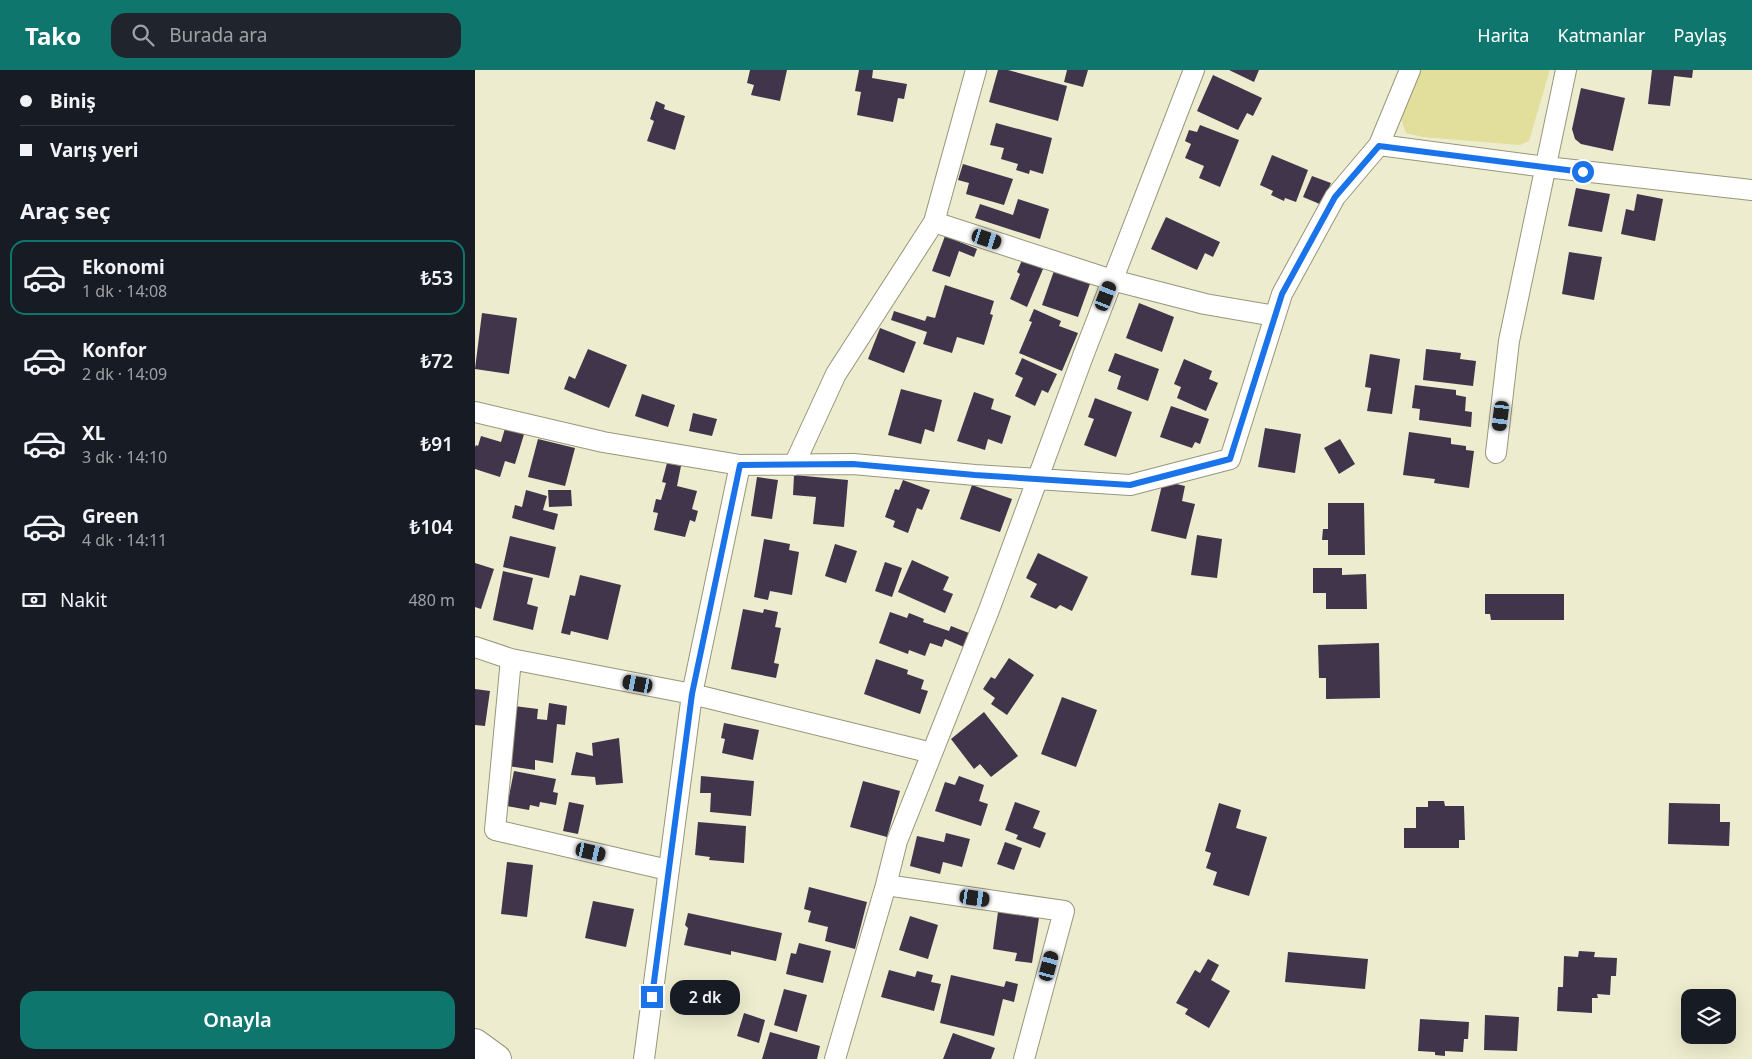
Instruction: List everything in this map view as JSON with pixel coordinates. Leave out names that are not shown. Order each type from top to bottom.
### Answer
[{"type":"main road","points":[[475,1043],[497,1059]]},
{"type":"street","points":[[793,464],[836,374],[934,222],[976,70]]},
{"type":"street","points":[[835,1059],[897,841],[989,610],[1112,280],[1194,70]]},
{"type":"street","points":[[475,412],[603,442],[740,465],[853,464],[1130,485],[1230,459],[1282,294],[1335,197],[1379,146],[1410,70]]},
{"type":"street","points":[[1496,453],[1509,341],[1566,70]]},
{"type":"street","points":[[1379,146],[1752,190]]},
{"type":"street","points":[[934,222],[1112,280],[1205,304],[1275,316]]},
{"type":"street","points":[[643,1059],[692,694],[740,465]]},
{"type":"street","points":[[475,647],[511,659],[692,694],[932,753]]},
{"type":"street","points":[[511,659],[495,830],[669,870]]},
{"type":"street","points":[[886,885],[1064,911],[1024,1059]]},
{"type":"shaded area","points":[[1420,70],[1550,70],[1529,141],[1520,145],[1423,137],[1406,133],[1401,119]]},
{"type":"building","points":[[750,70],[787,70],[780,101],[751,95],[754,85],[747,83]]},
{"type":"building","points":[[859,70],[873,70],[872,78],[907,84],[904,99],[898,98],[893,122],[857,115],[861,92],[855,91]]},
{"type":"building","points":[[998,70],[1008,70],[1067,86],[1058,121],[989,102]]},
{"type":"building","points":[[1067,70],[1088,70],[1083,87],[1064,82]]},
{"type":"building","points":[[1229,70],[1259,70],[1254,82]]},
{"type":"building","points":[[1652,70],[1693,70],[1692,78],[1674,76],[1670,106],[1648,104]]},
{"type":"building","points":[[1213,75],[1262,98],[1253,116],[1247,113],[1238,130],[1197,111]]},
{"type":"building","points":[[1581,88],[1625,98],[1613,151],[1581,144],[1575,139],[1572,129]]},
{"type":"building","points":[[656,101],[665,105],[664,109],[685,116],[675,150],[647,141],[654,121],[650,119]]},
{"type":"building","points":[[996,123],[1052,138],[1043,174],[1030,170],[1029,174],[1016,170],[1018,164],[1001,159],[1004,148],[990,145]]},
{"type":"building","points":[[1200,125],[1239,140],[1220,187],[1199,178],[1204,166],[1185,158],[1191,144],[1185,141],[1189,130],[1197,132]]},
{"type":"building","points":[[1272,155],[1308,170],[1296,202],[1285,198],[1284,201],[1271,195],[1273,191],[1260,185]]},
{"type":"building","points":[[963,164],[1013,179],[1004,205],[966,194],[969,183],[958,180]]},
{"type":"building","points":[[1312,176],[1331,183],[1322,205],[1303,197]]},
{"type":"building","points":[[1576,188],[1610,194],[1602,232],[1568,226]]},
{"type":"building","points":[[1637,194],[1663,199],[1655,241],[1621,234],[1626,209],[1634,211]]},
{"type":"building","points":[[1018,199],[1049,209],[1040,239],[975,218],[980,204],[1013,215]]},
{"type":"building","points":[[1166,217],[1220,242],[1213,257],[1205,253],[1197,270],[1151,249]]},
{"type":"building","points":[[945,236],[977,249],[974,257],[959,251],[950,277],[932,271]]},
{"type":"building","points":[[1569,252],[1602,257],[1594,300],[1562,294]]},
{"type":"building","points":[[1022,260],[1043,269],[1027,307],[1010,299],[1020,274],[1017,272]]},
{"type":"building","points":[[1055,268],[1091,281],[1078,317],[1042,305]]},
{"type":"building","points":[[945,285],[994,301],[990,314],[993,315],[984,345],[957,337],[952,353],[923,344],[927,332],[891,320],[894,311],[925,321],[927,316],[935,318]]},
{"type":"building","points":[[1139,303],[1174,317],[1162,352],[1126,338]]},
{"type":"building","points":[[1034,309],[1061,321],[1059,326],[1078,333],[1062,371],[1019,353],[1032,322],[1029,321]]},
{"type":"building","points":[[482,313],[517,318],[509,374],[475,369]]},
{"type":"building","points":[[880,328],[916,342],[904,373],[868,359]]},
{"type":"building","points":[[588,349],[627,365],[609,408],[564,389],[569,376],[575,379]]},
{"type":"building","points":[[1426,349],[1461,353],[1460,359],[1476,361],[1473,386],[1423,380]]},
{"type":"building","points":[[1115,353],[1159,369],[1148,401],[1117,389],[1121,376],[1108,371]]},
{"type":"building","points":[[1370,354],[1400,359],[1392,414],[1367,411],[1371,388],[1365,387]]},
{"type":"building","points":[[1022,358],[1057,374],[1048,393],[1042,390],[1035,406],[1015,396],[1023,378],[1015,374]]},
{"type":"building","points":[[1184,359],[1212,371],[1209,379],[1218,383],[1206,411],[1177,398],[1181,387],[1174,384]]},
{"type":"building","points":[[1415,385],[1456,390],[1456,395],[1466,397],[1465,411],[1472,412],[1471,427],[1419,420],[1420,409],[1412,408]]},
{"type":"building","points":[[901,389],[942,400],[934,432],[925,429],[921,444],[888,435]]},
{"type":"building","points":[[974,392],[994,399],[991,409],[1011,416],[1002,444],[988,439],[985,450],[957,441]]},
{"type":"building","points":[[642,394],[675,405],[668,427],[635,416]]},
{"type":"building","points":[[1095,398],[1132,412],[1116,457],[1084,445],[1094,419],[1088,417]]},
{"type":"building","points":[[1171,406],[1209,419],[1200,444],[1195,442],[1192,448],[1160,437]]},
{"type":"building","points":[[693,413],[717,419],[712,436],[689,431]]},
{"type":"building","points":[[506,425],[525,431],[515,464],[505,461],[500,477],[475,469],[475,447],[476,445],[478,446],[481,436],[501,442]]},
{"type":"building","points":[[1265,428],[1301,434],[1295,473],[1258,467]]},
{"type":"building","points":[[1409,432],[1451,438],[1451,444],[1466,446],[1466,450],[1474,451],[1469,488],[1434,483],[1435,479],[1403,475]]},
{"type":"building","points":[[538,439],[575,448],[565,486],[528,477]]},
{"type":"building","points":[[1340,439],[1355,464],[1339,474],[1324,448]]},
{"type":"building","points":[[667,463],[681,466],[677,486],[697,491],[692,509],[698,511],[695,522],[690,520],[685,537],[654,530],[658,513],[653,512],[656,499],[661,500],[666,483],[662,482]]},
{"type":"building","points":[[794,475],[848,480],[844,527],[813,524],[816,497],[793,495]]},
{"type":"building","points":[[757,477],[778,480],[772,519],[751,516]]},
{"type":"building","points":[[903,480],[930,490],[922,510],[917,508],[908,533],[893,527],[895,521],[885,517],[895,489],[899,490]]},
{"type":"building","points":[[1163,481],[1185,486],[1182,501],[1195,504],[1186,539],[1151,531]]},
{"type":"building","points":[[972,485],[1012,499],[1000,532],[960,519]]},
{"type":"building","points":[[526,490],[547,496],[543,510],[558,514],[554,530],[512,518],[515,505],[522,507]]},
{"type":"building","points":[[548,490],[571,490],[572,506],[549,507]]},
{"type":"building","points":[[1328,503],[1364,503],[1365,555],[1328,555],[1328,540],[1322,540],[1323,529],[1328,529]]},
{"type":"building","points":[[1197,535],[1222,539],[1217,578],[1191,575]]},
{"type":"building","points":[[510,536],[556,547],[549,578],[503,567]]},
{"type":"building","points":[[764,539],[790,544],[789,550],[799,552],[792,595],[770,591],[768,600],[754,597]]},
{"type":"building","points":[[835,544],[857,551],[846,583],[825,576]]},
{"type":"building","points":[[1038,553],[1088,577],[1072,611],[1060,605],[1056,609],[1030,597],[1037,584],[1026,578]]},
{"type":"building","points":[[912,560],[949,577],[943,590],[953,594],[945,613],[898,592]]},
{"type":"building","points":[[885,562],[902,568],[892,597],[875,591]]},
{"type":"building","points":[[475,563],[494,569],[481,609],[475,607]]},
{"type":"building","points":[[1313,568],[1342,568],[1342,575],[1366,574],[1367,609],[1326,609],[1326,593],[1313,593]]},
{"type":"building","points":[[503,571],[533,578],[527,604],[538,607],[533,630],[493,620]]},
{"type":"building","points":[[580,575],[621,585],[608,640],[571,631],[570,635],[561,633],[570,595],[575,596]]},
{"type":"building","points":[[1485,594],[1564,594],[1564,620],[1491,620],[1490,614],[1485,614]]},
{"type":"building","points":[[743,609],[763,613],[764,609],[778,612],[775,627],[781,628],[774,663],[779,664],[776,678],[731,669]]},
{"type":"building","points":[[890,612],[907,618],[909,613],[924,619],[923,622],[949,631],[951,626],[969,633],[964,647],[945,639],[942,647],[930,643],[925,656],[909,650],[908,654],[879,643]]},
{"type":"building","points":[[1379,643],[1380,698],[1326,699],[1326,678],[1319,678],[1318,645]]},
{"type":"building","points":[[1009,658],[1034,675],[1007,715],[991,704],[995,698],[983,689],[991,677],[995,679]]},
{"type":"building","points":[[876,659],[908,670],[907,674],[924,680],[921,689],[928,691],[920,714],[864,694]]},
{"type":"building","points":[[475,689],[490,691],[485,726],[475,725]]},
{"type":"building","points":[[1062,697],[1097,710],[1076,767],[1041,754]]},
{"type":"building","points":[[549,703],[567,706],[565,725],[557,724],[553,763],[535,760],[535,770],[508,766],[514,706],[538,709],[537,719],[547,720]]},
{"type":"building","points":[[984,712],[1018,756],[991,777],[980,764],[974,769],[951,739]]},
{"type":"building","points":[[724,723],[759,730],[753,760],[722,753],[725,739],[721,738]]},
{"type":"building","points":[[619,738],[623,783],[596,785],[595,777],[571,775],[576,752],[593,756],[592,743]]},
{"type":"building","points":[[514,771],[556,779],[553,792],[558,793],[556,805],[540,802],[539,807],[530,805],[529,810],[507,806]]},
{"type":"building","points":[[701,776],[754,781],[751,816],[710,812],[711,793],[700,793]]},
{"type":"building","points":[[959,776],[984,785],[979,801],[988,804],[981,826],[935,811],[945,782],[955,785]]},
{"type":"building","points":[[863,781],[900,791],[887,837],[850,827]]},
{"type":"building","points":[[1428,801],[1444,801],[1445,806],[1464,806],[1465,840],[1459,840],[1459,848],[1404,848],[1404,828],[1416,828],[1416,807],[1428,807]]},
{"type":"building","points":[[569,802],[584,805],[578,834],[563,831]]},
{"type":"building","points":[[1015,802],[1040,811],[1033,828],[1046,833],[1040,848],[1016,839],[1018,835],[1005,830]]},
{"type":"building","points":[[1219,803],[1241,810],[1236,828],[1267,837],[1249,896],[1213,885],[1217,872],[1206,868],[1211,853],[1205,851]]},
{"type":"building","points":[[1669,803],[1720,804],[1720,822],[1730,822],[1729,846],[1668,844]]},
{"type":"building","points":[[698,822],[746,826],[744,863],[709,860],[710,857],[695,855]]},
{"type":"building","points":[[946,833],[970,839],[962,867],[943,862],[940,874],[910,866],[917,836],[944,842]]},
{"type":"building","points":[[1005,842],[1022,848],[1014,870],[997,864]]},
{"type":"building","points":[[507,862],[533,865],[527,917],[501,914]]},
{"type":"building","points":[[809,887],[867,902],[855,949],[825,941],[828,927],[808,922],[811,911],[804,909]]},
{"type":"building","points":[[593,901],[634,909],[626,947],[585,938]]},
{"type":"building","points":[[998,912],[1039,918],[1032,963],[1015,961],[1017,953],[993,949]]},
{"type":"building","points":[[688,913],[782,933],[776,961],[731,951],[731,955],[684,945],[688,928],[685,925]]},
{"type":"building","points":[[910,916],[938,925],[928,959],[899,950]]},
{"type":"building","points":[[799,943],[831,951],[823,983],[786,974],[791,953],[796,954]]},
{"type":"building","points":[[1579,951],[1595,952],[1594,957],[1617,958],[1616,976],[1611,976],[1610,995],[1597,994],[1598,998],[1592,998],[1592,1013],[1557,1011],[1558,987],[1563,987],[1564,956],[1578,957]]},
{"type":"building","points":[[1288,952],[1368,959],[1365,989],[1285,982]]},
{"type":"building","points":[[1208,959],[1219,965],[1211,980],[1230,991],[1209,1028],[1185,1014],[1188,1009],[1176,1003],[1195,970],[1200,973]]},
{"type":"building","points":[[889,970],[915,977],[917,971],[933,975],[931,982],[941,984],[934,1011],[881,997]]},
{"type":"building","points":[[951,975],[1004,987],[1006,981],[1018,984],[1014,1002],[1003,999],[994,1036],[940,1023]]},
{"type":"building","points":[[784,989],[807,995],[797,1032],[774,1025]]},
{"type":"building","points":[[744,1013],[765,1020],[759,1043],[737,1036]]},
{"type":"building","points":[[1485,1015],[1519,1017],[1517,1051],[1484,1050]]},
{"type":"building","points":[[1420,1019],[1469,1022],[1468,1039],[1464,1039],[1463,1052],[1445,1051],[1445,1056],[1435,1055],[1435,1052],[1418,1051]]},
{"type":"building","points":[[770,1032],[820,1046],[817,1059],[762,1059]]},
{"type":"building","points":[[953,1033],[995,1048],[991,1059],[943,1059]]},
{"type":"route","points":[[652,997],[692,694],[740,465],[853,464],[975,475],[1130,485],[1230,459],[1282,294],[1335,197],[1379,146],[1583,172]]}]
